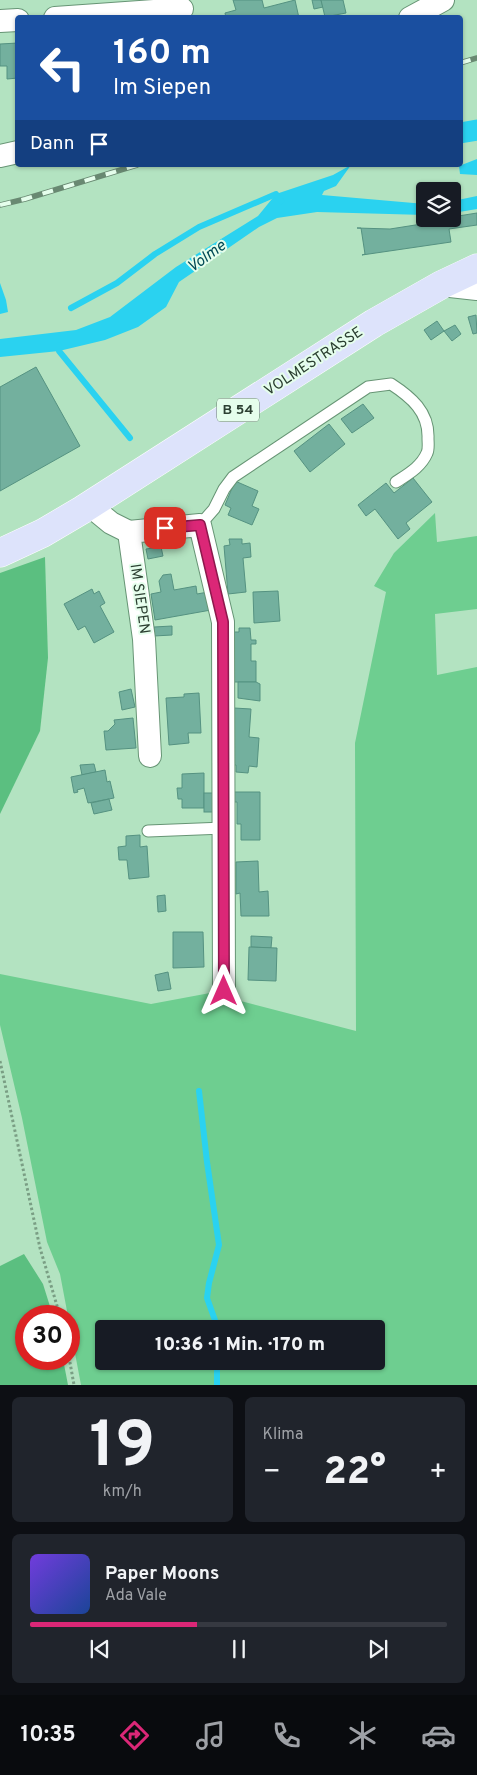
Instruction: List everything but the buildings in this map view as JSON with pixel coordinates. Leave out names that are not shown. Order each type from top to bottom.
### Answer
[{"type":"main road","name":"VOLMESTRASSE","points":[[0,553],[43,533],[89,505],[374,323],[441,285],[477,268]]},
{"type":"street","points":[[416,15],[443,0]]},
{"type":"street","points":[[89,15],[180,7]]},
{"type":"street","points":[[0,21],[15,20]]},
{"type":"street","points":[[0,156],[15,153]]},
{"type":"street","points":[[441,285],[477,290]]},
{"type":"street","points":[[89,505],[111,523],[129,532],[200,525],[223,622],[224,991]]},
{"type":"street","name":"IM SIEPEN","points":[[129,532],[144,639],[150,756]]},
{"type":"lane","points":[[200,525],[214,509],[224,489],[233,477],[368,387],[391,384],[406,394],[420,407],[428,431],[428,452],[414,470],[396,482]]},
{"type":"lane","points":[[148,831],[224,828]]},
{"type":"path","points":[[0,1061],[40,1248],[57,1305]]},
{"type":"path","points":[[71,1370],[74,1385]]},
{"type":"green space","points":[[435,513],[437,542],[477,536],[477,609],[435,614],[437,675],[477,667],[477,1385],[81,1385],[78,1370],[80,1370],[80,1305],[66,1305],[60,1274],[47,1242],[22,1118],[0,1025],[0,974],[151,1004],[210,993],[356,1031],[355,743],[386,592],[374,586],[394,553]]},
{"type":"green space","points":[[45,557],[48,658],[40,731],[0,814],[0,573]]},
{"type":"green space","points":[[24,1254],[43,1284],[50,1305],[15,1305],[15,1370],[65,1370],[68,1385],[0,1385],[0,1266]]},
{"type":"water","points":[[477,159],[477,175],[460,174],[459,167],[463,167],[463,164]]},
{"type":"water","name":"Volme","points":[[350,167],[336,186],[324,191],[322,195],[416,203],[416,215],[317,212],[277,218],[259,227],[179,282],[166,307],[138,327],[105,340],[59,351],[0,357],[0,339],[76,330],[110,317],[176,267],[258,216],[276,194],[333,175]]},
{"type":"water","points":[[477,196],[477,209],[461,212],[461,199]]},
{"type":"water","points":[[0,283],[8,312],[0,314]]},
{"type":"waterway","points":[[463,132],[477,130]]},
{"type":"waterway","points":[[71,308],[117,283],[155,254],[199,227],[276,194],[281,201]]},
{"type":"waterway","points":[[59,345],[59,351],[130,438]]},
{"type":"waterway","points":[[199,1091],[219,1245],[207,1298],[215,1320]]},
{"type":"waterway","points":[[217,1370],[217,1385]]},
{"type":"railway","points":[[463,62],[477,58]]},
{"type":"railway","points":[[0,205],[130,167]]},
{"type":"route","points":[[165,528],[200,525],[223,622],[224,991]]}]
